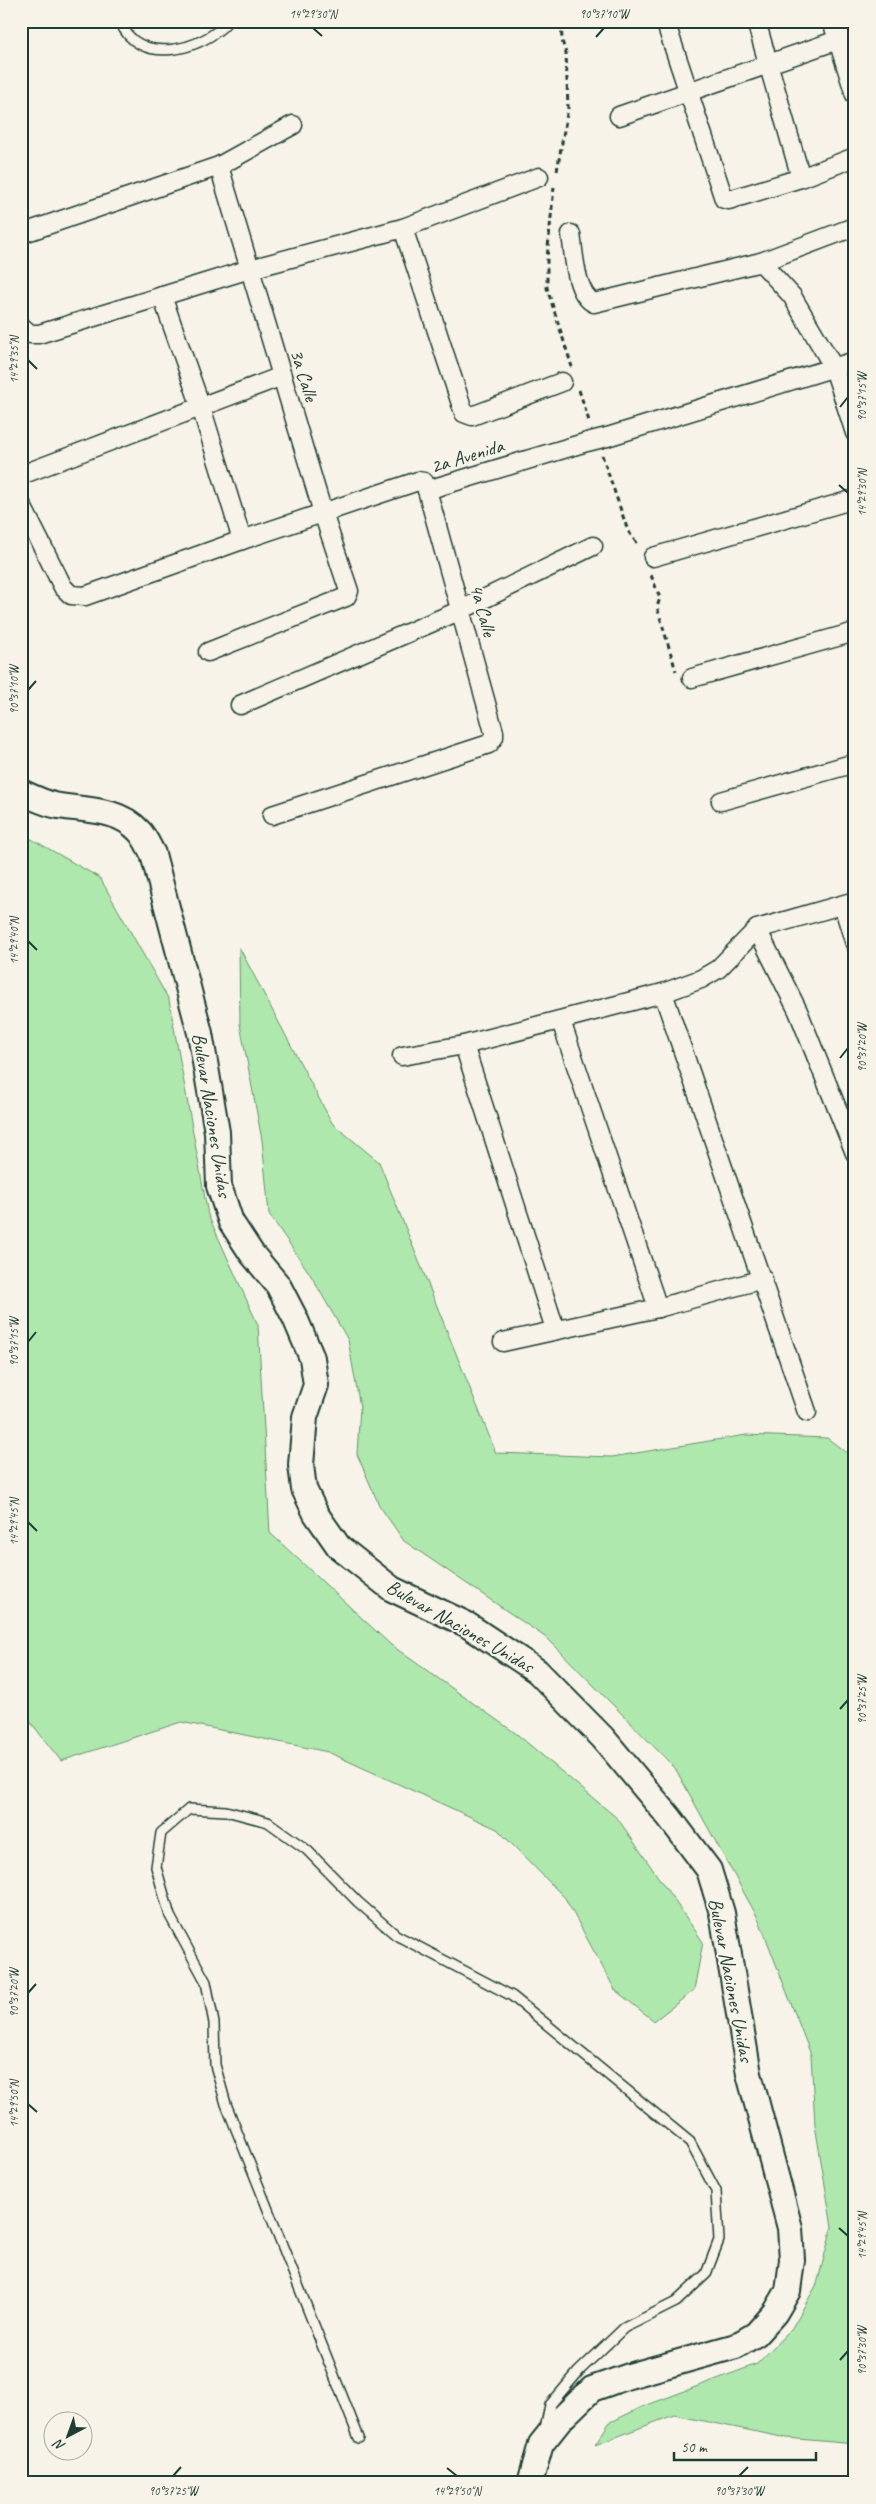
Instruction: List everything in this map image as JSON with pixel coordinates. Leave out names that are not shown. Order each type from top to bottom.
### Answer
[{"type":"main road","name":"Bulevar Naciones Unidas","points":[[21,792],[38,801],[55,806],[96,810],[120,818],[138,830],[153,854],[200,1032],[217,1132],[219,1186],[231,1222],[252,1254],[278,1285],[312,1358],[316,1385],[305,1417],[301,1464],[304,1489],[316,1514],[339,1547],[392,1589],[466,1624],[537,1671],[603,1738],[669,1817],[709,1870],[722,1913],[749,2074],[790,2228],[792,2260],[788,2291],[775,2313],[756,2334],[736,2346],[629,2376],[592,2389],[560,2419],[542,2444],[530,2483]]},
{"type":"street","points":[[665,21],[724,199],[729,200],[802,178],[855,157]]},
{"type":"street","points":[[756,21],[802,178]]},
{"type":"street","points":[[832,21],[855,95]]},
{"type":"street","points":[[619,116],[855,34]]},
{"type":"street","points":[[21,234],[219,166],[293,124]]},
{"type":"street","name":"3a Calle","points":[[208,652],[348,596],[349,591],[323,513],[219,166]]},
{"type":"street","points":[[21,326],[30,334],[39,334],[250,269],[403,228],[550,179]]},
{"type":"street","points":[[571,234],[578,277],[587,298],[594,303],[761,262],[854,227]]},
{"type":"street","points":[[403,228],[464,413],[472,416],[571,380]]},
{"type":"street","points":[[761,262],[792,296],[834,368],[855,434]]},
{"type":"street","points":[[162,296],[201,407],[242,540]]},
{"type":"street","name":"2a Avenida","points":[[21,504],[63,587],[71,595],[85,596],[242,540],[418,481],[424,482],[428,490],[855,361]]},
{"type":"street","points":[[21,474],[282,376]]},
{"type":"street","name":"4a Calle","points":[[272,815],[489,744],[492,741],[494,732],[428,490]]},
{"type":"street","points":[[648,560],[855,499]]},
{"type":"street","points":[[240,705],[462,610],[593,546]]},
{"type":"street","points":[[684,675],[855,632]]},
{"type":"street","points":[[721,801],[855,764]]},
{"type":"street","points":[[402,1056],[464,1045],[663,993],[701,979],[718,969],[757,929],[849,903],[855,944]]},
{"type":"street","points":[[757,929],[798,1011],[855,1153]]},
{"type":"street","points":[[663,993],[763,1279],[807,1412]]},
{"type":"street","points":[[561,1021],[658,1308]]},
{"type":"street","points":[[464,1045],[555,1329]]},
{"type":"street","points":[[503,1342],[555,1329],[658,1308],[763,1279]]},
{"type":"lane","points":[[120,21],[124,32],[143,46],[168,50],[195,44],[207,39],[220,30],[228,21]]},
{"type":"lane","points":[[359,2438],[226,2104],[215,2065],[214,2023],[206,1982],[170,1916],[156,1868],[161,1834],[189,1809],[226,1811],[268,1822],[307,1850],[358,1902],[396,1935],[512,1996],[690,2142],[716,2191],[719,2240],[706,2274],[676,2302],[624,2328],[579,2371],[550,2405],[542,2444]]},
{"type":"path","points":[[561,21],[562,41],[566,54],[568,108],[550,179],[547,288],[571,380],[597,439],[628,531],[648,560],[660,598],[657,607],[684,675]]},
{"type":"green space","points":[[21,833],[100,878],[169,1000],[208,1215],[258,1325],[270,1533],[391,1645],[518,1735],[618,1819],[703,1942],[694,1990],[654,2021],[615,1990],[565,1898],[497,1829],[328,1752],[181,1722],[61,1761],[21,1710]]},
{"type":"green space","points":[[239,947],[332,1123],[379,1162],[496,1453],[612,1457],[746,1435],[827,1438],[855,1459],[855,2444],[787,2438],[674,2415],[595,2445],[609,2423],[642,2407],[757,2364],[792,2328],[817,2284],[832,2227],[815,2125],[811,2055],[759,1920],[675,1768],[548,1639],[404,1541],[379,1505],[357,1454],[360,1407],[348,1340],[310,1274],[269,1214],[262,1140],[240,1024]]}]
